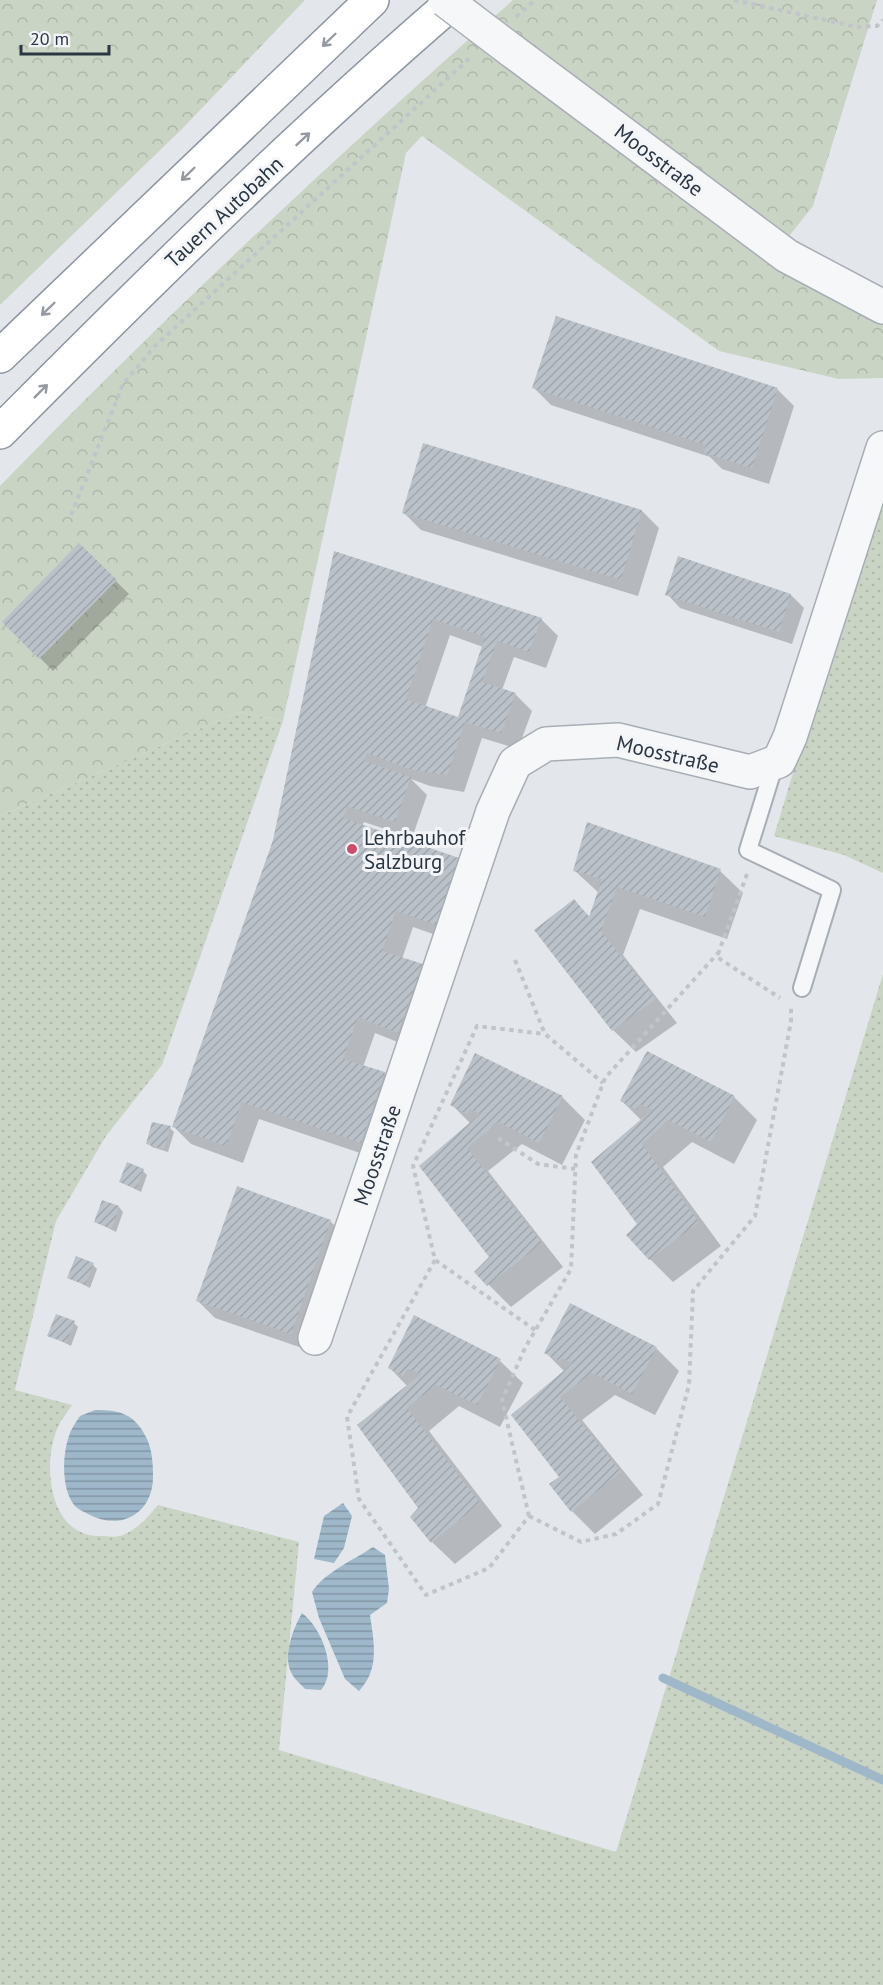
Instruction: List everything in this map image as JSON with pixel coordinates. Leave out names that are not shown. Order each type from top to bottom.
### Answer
[{"type":"highway","points":[[0,356],[372,0]]},
{"type":"highway","name":"Tauern Autobahn","points":[[0,432],[137,294],[407,41],[455,0]]},
{"type":"street","name":"Moosstraße","points":[[445,0],[788,256],[883,307]]},
{"type":"street","points":[[775,763],[779,761],[790,737],[883,448]]},
{"type":"street","name":"Moosstraße","points":[[315,1338],[493,811],[514,763],[546,744],[618,740],[750,772],[775,763]]},
{"type":"lane","points":[[775,763],[748,850],[832,890],[802,988]]},
{"type":"path","points":[[515,18],[535,0]]},
{"type":"path","points":[[734,0],[857,27],[877,26],[883,20]]},
{"type":"path","points":[[71,515],[123,384],[156,345],[475,53]]},
{"type":"path","points":[[529,1516],[502,1400],[535,1330],[571,1269],[576,1155],[603,1083],[718,953],[748,873]]},
{"type":"path","points":[[529,1516],[581,1542],[616,1534],[658,1503],[689,1385],[693,1291],[754,1216],[791,1021],[791,1001],[790,1004],[717,957],[718,953]]},
{"type":"path","points":[[515,960],[545,1034],[603,1083]]},
{"type":"path","points":[[529,1516],[489,1568],[426,1595],[359,1498],[347,1417],[435,1260],[414,1166],[477,1026],[545,1034]]},
{"type":"path","points":[[498,1138],[538,1164],[575,1169]]},
{"type":"path","points":[[435,1260],[535,1330]]},
{"type":"green space","points":[[0,0],[305,0],[182,129],[0,305]]},
{"type":"green space","points":[[513,0],[877,0],[813,206],[770,260],[883,319],[883,378],[839,379],[719,351],[422,136],[406,153],[283,721],[238,712],[0,816],[0,486],[124,361],[252,238]]},
{"type":"green space","points":[[883,474],[883,873],[844,855],[774,836]]},
{"type":"green space","points":[[238,712],[283,721],[162,1065],[106,1136],[56,1221],[15,1390],[72,1405],[59,1425],[50,1457],[53,1494],[59,1511],[69,1524],[83,1533],[100,1536],[123,1535],[142,1522],[158,1505],[299,1542],[279,1750],[616,1852],[883,974],[883,1985],[0,1985],[0,816]]},
{"type":"water","points":[[95,1410],[112,1411],[132,1419],[147,1439],[150,1448],[153,1475],[148,1500],[142,1509],[123,1520],[100,1519],[76,1507],[65,1483],[65,1453],[72,1428],[80,1416]]},
{"type":"water","points":[[343,1503],[352,1516],[344,1548],[334,1563],[314,1559],[324,1516]]},
{"type":"water","points":[[373,1547],[385,1555],[389,1589],[387,1603],[370,1615],[374,1646],[373,1665],[366,1683],[359,1691],[345,1679],[319,1618],[312,1592],[324,1578]]},
{"type":"water","points":[[302,1613],[316,1628],[328,1661],[326,1682],[321,1690],[305,1689],[293,1676],[289,1667],[288,1651]]},
{"type":"building","points":[[556,316],[778,388],[752,468],[704,453],[706,445],[532,388]]},
{"type":"building","points":[[423,443],[642,510],[621,580],[402,513]]},
{"type":"building","points":[[79,543],[117,580],[39,659],[2,622]]},
{"type":"building","name":"Lehrbauhof Salzburg","points":[[334,551],[542,618],[529,652],[497,641],[482,682],[516,693],[501,733],[465,722],[447,775],[412,770],[367,753],[364,761],[411,777],[395,822],[347,806],[343,818],[459,858],[436,925],[396,911],[382,951],[423,964],[398,1033],[358,1017],[343,1059],[385,1072],[361,1143],[242,1102],[226,1146],[172,1127],[273,840]],"holes":[[[433,619],[485,637],[458,717],[406,699]]]},
{"type":"building","points":[[678,556],[791,594],[779,632],[665,595]]},
{"type":"building","points":[[587,822],[721,869],[705,917],[617,887],[601,931],[656,999],[612,1031],[534,930],[574,899],[589,917],[602,879],[573,871]]},
{"type":"building","points":[[647,1051],[735,1096],[711,1142],[668,1120],[642,1144],[699,1222],[649,1260],[626,1235],[637,1224],[591,1162],[652,1110],[640,1104],[637,1110],[620,1101]]},
{"type":"building","points":[[475,1053],[563,1096],[539,1143],[498,1122],[467,1148],[542,1243],[487,1286],[474,1272],[489,1257],[419,1166],[480,1114],[470,1109],[467,1114],[450,1105]]},
{"type":"building","points":[[152,1122],[171,1126],[164,1149],[146,1144]]},
{"type":"building","points":[[127,1162],[144,1169],[136,1189],[119,1182]]},
{"type":"building","points":[[237,1186],[331,1220],[291,1334],[196,1301]]},
{"type":"building","points":[[102,1200],[119,1206],[112,1229],[94,1222]]},
{"type":"building","points":[[76,1256],[94,1263],[85,1285],[67,1278]]},
{"type":"building","points":[[570,1303],[657,1347],[632,1394],[592,1373],[560,1397],[621,1472],[571,1512],[549,1484],[559,1477],[511,1415],[573,1363],[562,1358],[560,1361],[544,1353]]},
{"type":"building","points":[[56,1314],[75,1321],[66,1343],[47,1336]]},
{"type":"building","points":[[414,1315],[501,1359],[477,1405],[436,1385],[407,1408],[480,1503],[431,1543],[410,1517],[418,1508],[357,1425],[421,1374],[408,1369],[403,1376],[388,1368]]},
{"type":"waterway","points":[[663,1678],[883,1780]]},
{"type":"place","name":"Lehrbauhof Salzburg","points":[[352,849]]}]
